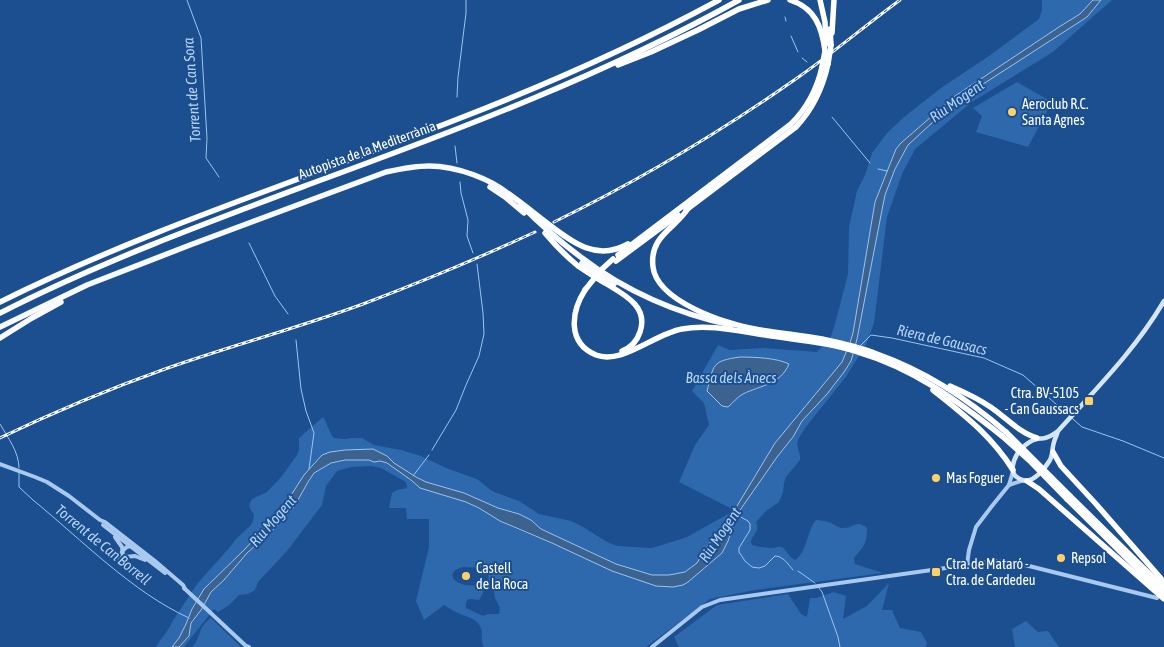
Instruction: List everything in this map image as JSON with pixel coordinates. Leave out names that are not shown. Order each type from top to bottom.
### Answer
[{"type":"highway","name":"Autopista de la Mediterrània","points":[[0,302],[72,268],[150,236],[461,118],[557,79],[652,35],[719,0]]},
{"type":"highway","name":"Autopista de la Mediterrània","points":[[0,313],[76,277],[148,247],[456,130],[599,70],[659,42],[739,0]]},
{"type":"highway","points":[[599,70],[625,63],[739,9],[768,0]]},
{"type":"highway","points":[[790,0],[804,6],[817,21],[825,51]]},
{"type":"highway","points":[[752,331],[708,328],[682,329],[655,338],[621,355],[610,357],[600,356],[582,344],[578,339],[574,321],[580,299],[615,260],[643,235],[791,124],[804,108],[825,66],[825,22],[820,0]]},
{"type":"highway","points":[[824,0],[831,45]]},
{"type":"highway","points":[[615,260],[689,208],[800,123],[818,93],[831,45],[834,0]]},
{"type":"highway","points":[[0,327],[88,285],[190,245],[386,172],[414,167],[438,166],[459,170],[484,180],[509,194],[572,242],[586,248],[604,251],[613,250],[623,247],[643,235]]},
{"type":"highway","points":[[414,167],[448,170],[478,180],[505,197],[545,233],[591,270],[665,309],[690,318],[752,331],[822,341],[878,356],[898,367],[979,400],[1027,434],[1041,439]]},
{"type":"highway","points":[[509,194],[567,246],[593,267],[616,281],[644,296],[678,310],[752,331]]},
{"type":"highway","points":[[689,208],[664,233],[657,244],[653,263],[657,278],[663,287],[688,305],[752,331]]},
{"type":"highway","points":[[545,233],[559,249],[578,265],[626,296],[636,305],[640,315],[641,329],[634,342],[625,350],[612,353],[599,352],[589,346],[582,338],[578,328],[578,318],[586,291]]},
{"type":"highway","points":[[0,338],[47,310],[119,274]]},
{"type":"highway","points":[[920,375],[1004,434],[1164,588]]},
{"type":"highway","points":[[920,375],[987,436],[1002,453],[1013,470]]},
{"type":"highway","points":[[1053,451],[1061,466],[1164,582]]},
{"type":"highway","points":[[1025,480],[1039,489],[1162,598]]},
{"type":"highway","points":[[1069,497],[1162,598]]},
{"type":"main road","points":[[1058,431],[1053,451],[1042,470],[1036,476],[1025,480],[1016,478],[1013,470],[1014,461],[1021,449],[1029,443],[1052,436],[1058,431],[1144,333],[1164,301]]},
{"type":"main road","points":[[1041,439],[1049,442],[1053,451]]},
{"type":"street","points":[[0,464],[46,482],[68,496],[159,564],[185,589]]},
{"type":"street","points":[[966,564],[976,527],[1009,485],[1013,470]]},
{"type":"street","points":[[1009,485],[1025,480]]},
{"type":"street","points":[[100,520],[119,543],[122,551]]},
{"type":"street","points":[[103,525],[185,589],[247,647]]},
{"type":"street","points":[[118,532],[119,536],[129,544],[132,551],[131,556]]},
{"type":"street","points":[[130,546],[122,551],[118,559],[131,556],[141,558],[153,564]]},
{"type":"street","points":[[130,546],[159,564]]},
{"type":"street","points":[[652,647],[702,607],[720,600],[996,561],[1021,564],[1162,598]]},
{"type":"shaded area","points":[[1042,0],[1093,0],[1080,14],[955,96],[896,149],[875,202],[853,333],[842,362],[775,443],[731,516],[708,545],[697,563],[685,572],[669,575],[652,575],[616,564],[541,529],[531,520],[519,514],[415,477],[387,456],[373,449],[330,452],[322,455],[304,475],[286,503],[272,520],[204,589],[192,609],[178,640],[172,647],[156,647],[197,584],[236,539],[251,525],[254,515],[249,506],[252,499],[267,492],[282,476],[297,455],[299,438],[323,417],[334,438],[362,438],[374,445],[421,456],[446,468],[477,479],[492,491],[519,501],[539,514],[571,521],[617,546],[651,548],[659,546],[687,537],[728,514],[732,509],[679,482],[695,445],[709,425],[704,403],[692,391],[718,345],[730,350],[764,348],[817,352],[831,336],[835,324],[848,274],[849,227],[857,191],[865,175],[872,153],[887,133],[904,117],[941,88],[1039,19],[1042,10]],"holes":[[[740,357],[771,360],[761,387],[739,396],[718,401],[707,391],[709,382],[726,359]]]},
{"type":"shaded area","points":[[1101,0],[1112,0],[1053,52],[972,102],[915,149],[902,174],[887,217],[874,323],[866,345],[845,378],[799,438],[797,444],[800,460],[786,477],[779,502],[766,511],[756,522],[757,529],[751,542],[752,545],[767,548],[781,547],[795,560],[805,547],[810,530],[816,520],[842,528],[857,524],[863,525],[867,528],[866,541],[854,558],[855,564],[883,573],[755,590],[710,599],[646,647],[484,647],[481,628],[477,622],[444,605],[424,620],[416,601],[429,547],[429,519],[407,519],[406,508],[389,508],[392,493],[407,488],[406,482],[381,468],[371,466],[351,467],[337,471],[326,486],[322,505],[287,551],[258,582],[255,590],[248,594],[239,595],[228,606],[218,612],[214,609],[184,647],[179,647],[189,636],[191,623],[211,592],[294,507],[314,473],[331,463],[345,460],[369,460],[387,463],[420,488],[466,502],[512,527],[656,586],[673,586],[688,582],[722,553],[738,513],[793,437],[802,421],[827,394],[851,361],[885,195],[895,169],[908,145],[963,97],[1087,17]],"holes":[[[464,567],[484,568],[500,608],[499,614],[483,616],[466,608],[468,600],[479,600],[483,593],[483,588],[482,586],[460,583],[452,576],[455,571]]]},
{"type":"shaded area","name":"Aeroclub R.C. Santa Agnes","points":[[1017,82],[1052,102],[1028,147],[976,132],[982,116],[973,108]]},
{"type":"shaded area","points":[[889,583],[882,610],[892,610],[900,628],[921,632],[927,643],[926,647],[679,647],[674,637],[717,605],[788,594],[801,614],[807,617],[810,598],[834,592],[846,596],[843,619],[867,606]]},
{"type":"shaded area","points":[[211,618],[241,647],[192,647],[197,640],[201,628]]},
{"type":"shaded area","points":[[1026,621],[1038,632],[1048,631],[1059,647],[1015,647],[1012,629]]},
{"type":"water","name":"Riu Mogent","points":[[1093,0],[1101,0],[1087,17],[963,97],[908,145],[895,169],[885,195],[851,361],[827,394],[802,421],[793,437],[738,513],[722,553],[688,582],[673,587],[656,586],[612,571],[500,521],[466,502],[420,488],[387,463],[369,460],[345,460],[331,463],[314,473],[294,507],[211,592],[191,623],[189,636],[179,647],[172,647],[179,638],[192,609],[204,589],[272,520],[286,503],[304,475],[322,455],[330,452],[373,449],[426,482],[464,493],[498,508],[519,514],[531,520],[541,529],[616,564],[652,575],[669,575],[685,572],[697,563],[708,545],[731,516],[775,443],[842,362],[853,333],[875,202],[896,149],[955,96],[1080,14]]},
{"type":"water","name":"Bassa dels Ànecs","points":[[740,357],[772,359],[789,364],[781,376],[775,380],[743,394],[728,407],[722,406],[707,391],[713,370],[715,366],[724,360]]},
{"type":"waterway","name":"Torrent de Can Sora","points":[[187,0],[201,38],[207,138],[206,158],[219,177]]},
{"type":"waterway","points":[[457,97],[466,0]]},
{"type":"waterway","points":[[785,17],[786,21]]},
{"type":"waterway","points":[[791,36],[798,52]]},
{"type":"waterway","points":[[802,58],[807,62]]},
{"type":"waterway","points":[[832,117],[870,163]]},
{"type":"waterway","points":[[455,146],[457,163]]},
{"type":"waterway","points":[[878,169],[887,171]]},
{"type":"waterway","points":[[460,182],[468,220],[467,236],[473,253]]},
{"type":"waterway","points":[[249,243],[275,296],[288,314]]},
{"type":"waterway","points":[[432,450],[456,410],[479,356],[484,334],[477,264]]},
{"type":"waterway","name":"Riera de Gausacs","points":[[860,346],[871,335],[984,358],[1023,375],[1082,427],[1164,458]]},
{"type":"waterway","name":"Torrent de Can Sora","points":[[296,340],[301,389],[314,433],[309,469]]},
{"type":"waterway","name":"Torrent de Can Borrell","points":[[0,424],[15,451],[19,468]]},
{"type":"waterway","points":[[413,476],[429,455]]},
{"type":"waterway","name":"Torrent de Can Borrell","points":[[19,473],[19,487],[89,548],[147,594],[189,618]]},
{"type":"waterway","name":"Riu Mogent","points":[[737,515],[750,524],[750,530],[739,548],[739,552],[745,561],[752,567],[759,568],[765,566],[775,556],[778,556],[793,570]]},
{"type":"waterway","points":[[798,571],[815,583]]},
{"type":"waterway","points":[[819,588],[840,647]]},
{"type":"railway","points":[[554,222],[649,172],[741,116],[813,67],[900,0]]},
{"type":"railway","points":[[0,438],[61,410],[165,369],[363,304],[450,270],[535,232]]},
{"type":"place","name":"Aeroclub R.C. Santa Agnes","points":[[1012,112]]},
{"type":"place","name":"Ctra. BV-5105 - Can Gaussacs","points":[[1089,401]]},
{"type":"place","name":"Mas Foguer","points":[[936,478]]},
{"type":"place","name":"Repsol","points":[[1061,558]]},
{"type":"place","name":"Ctra. de Mataró - Ctra. de Cardedeu","points":[[936,572]]},
{"type":"place","name":"Castell de la Roca","points":[[466,576]]}]
